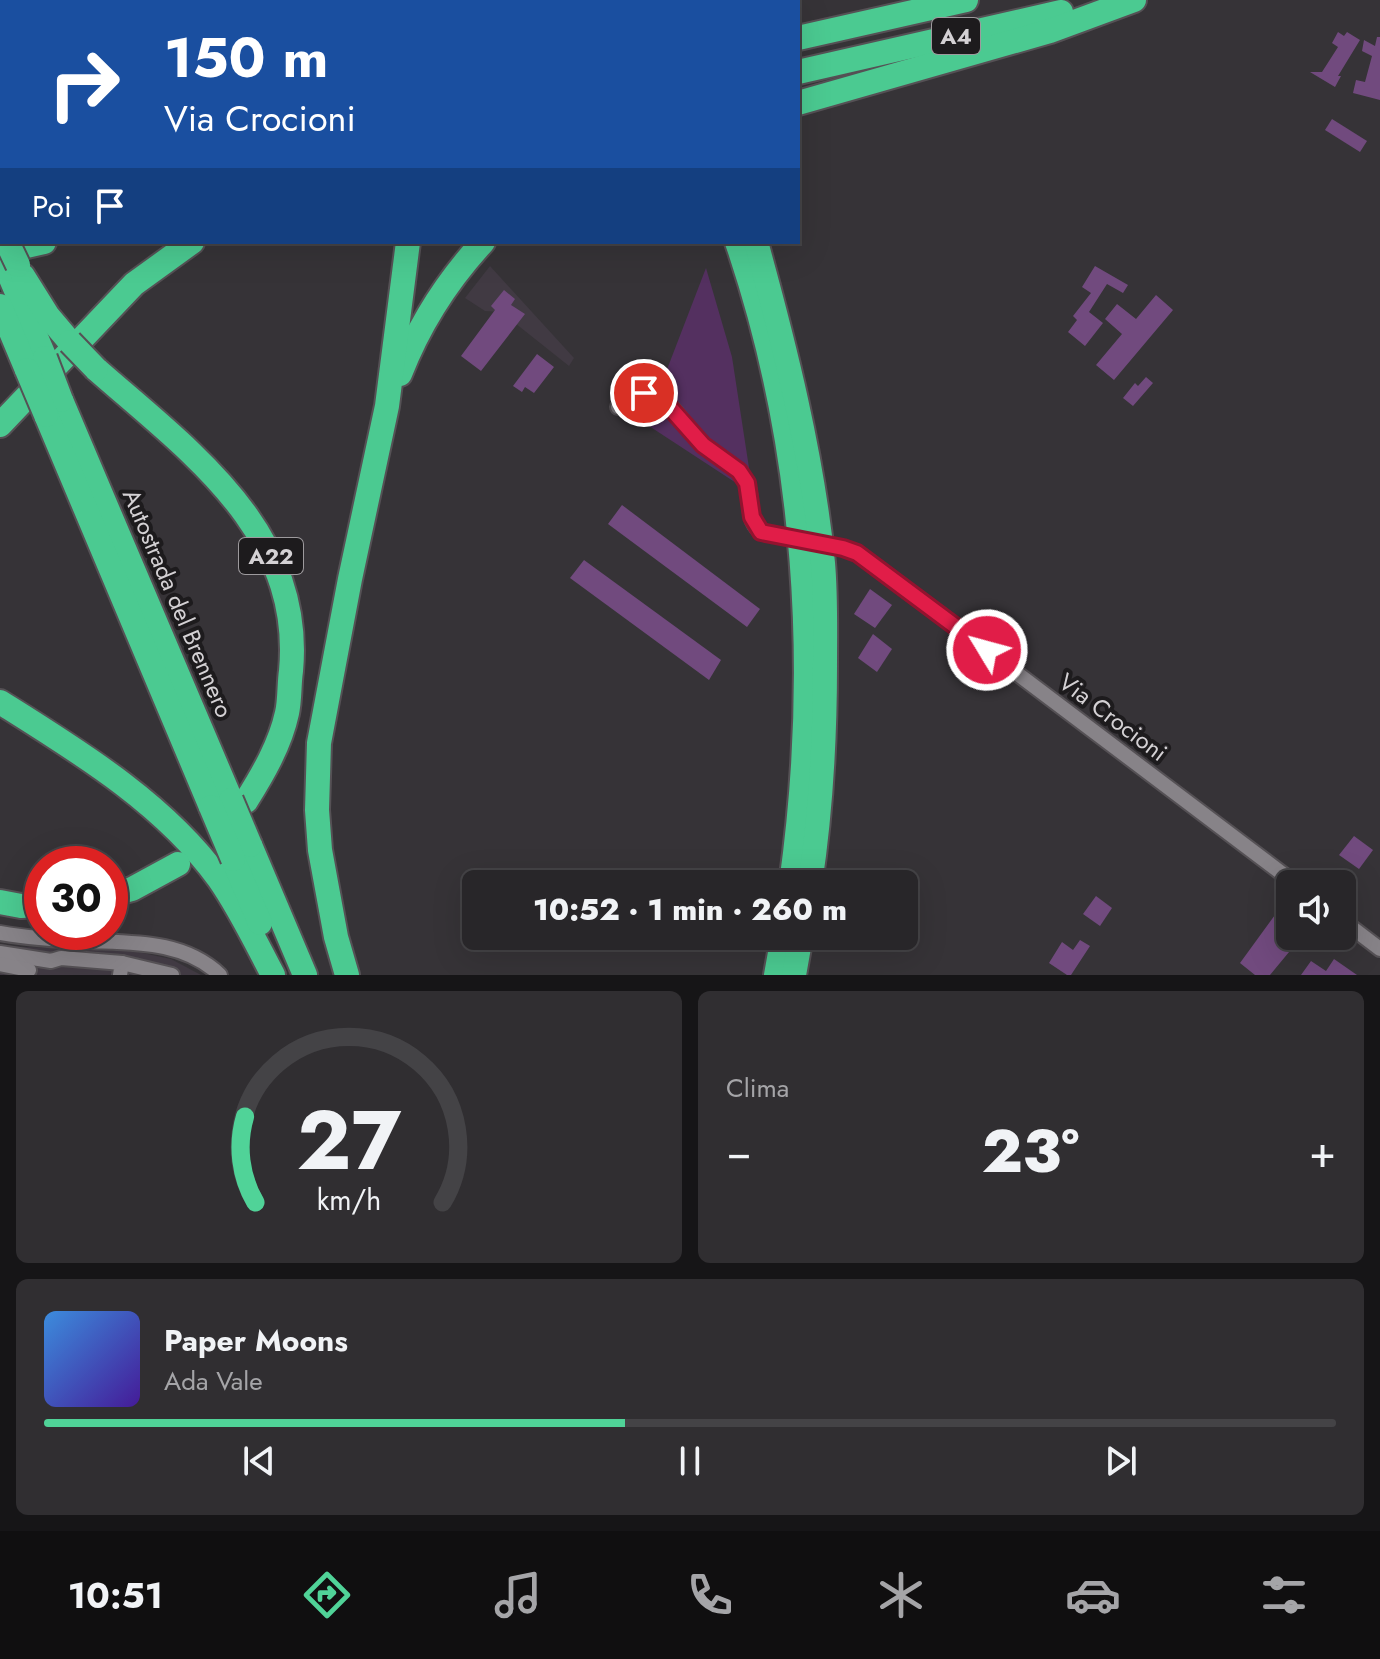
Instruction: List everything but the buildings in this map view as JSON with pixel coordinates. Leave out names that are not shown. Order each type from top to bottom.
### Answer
[{"type":"highway","name":"A4","points":[[800,23],[914,0]]},
{"type":"highway","name":"A4","points":[[800,38],[966,0]]},
{"type":"highway","name":"A4","points":[[800,72],[1114,0]]},
{"type":"highway","points":[[800,102],[1050,31],[1134,0]]},
{"type":"highway","points":[[6,260],[40,244]]},
{"type":"highway","points":[[0,425],[134,284],[189,244]]},
{"type":"highway","points":[[347,975],[336,937],[320,850],[317,775],[324,711],[387,406],[408,244]]},
{"type":"highway","points":[[387,406],[410,348],[434,305],[481,244]]},
{"type":"highway","points":[[738,244],[778,385],[799,535],[807,645],[806,727],[801,818],[793,870]]},
{"type":"highway","points":[[757,244],[781,331],[805,443],[823,566],[825,726],[820,819],[812,870]]},
{"type":"highway","name":"A22","points":[[6,260],[70,342],[96,369],[195,454],[234,499],[267,545],[286,593],[293,648],[287,713],[266,769],[229,803]]},
{"type":"highway","name":"Autostrada del Brennero","points":[[6,260],[36,364],[54,408],[229,803],[234,861],[282,975]]},
{"type":"highway","name":"Autostrada del Brennero","points":[[0,306],[17,347],[36,364]]},
{"type":"highway","points":[[0,316],[17,347]]},
{"type":"highway","points":[[0,702],[138,796],[184,855]]},
{"type":"highway","points":[[128,890],[184,855],[234,861],[243,917],[273,975]]},
{"type":"highway","name":"Autostrada del Brennero","points":[[234,861],[305,975]]},
{"type":"highway","points":[[0,902],[24,906]]},
{"type":"highway","points":[[776,975],[780,950]]},
{"type":"highway","points":[[794,975],[798,950]]},
{"type":"street","name":"Via Crocioni","points":[[618,407],[635,394],[644,393],[653,394],[665,402],[703,445],[739,471],[750,492],[755,526],[761,532],[857,553],[1278,870]]},
{"type":"street","points":[[1356,931],[1380,949]]},
{"type":"street","points":[[0,933],[159,944],[197,958],[220,975]]},
{"type":"street","points":[[0,953],[50,968],[61,958],[172,975]]},
{"type":"street","points":[[0,964],[29,970]]},
{"type":"shaded area","points":[[490,266],[574,358],[569,366],[501,312],[485,311],[465,298]]},
{"type":"shaded area","points":[[706,268],[732,357],[753,494],[646,424]]},
{"type":"shaded area","points":[[0,946],[24,947],[24,950],[133,951],[171,959],[201,975],[0,975]]},
{"type":"route","points":[[644,393],[653,394],[665,402],[703,445],[739,471],[750,492],[755,526],[761,532],[857,553],[987,650]]}]
